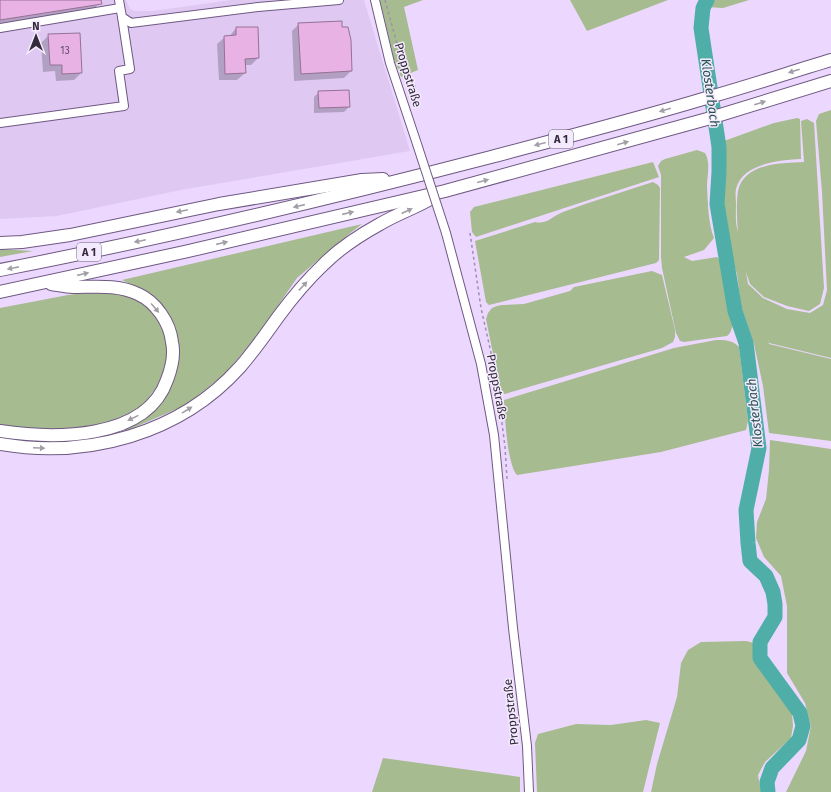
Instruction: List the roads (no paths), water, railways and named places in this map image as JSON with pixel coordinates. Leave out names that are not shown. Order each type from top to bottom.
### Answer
[{"type":"highway","name":"A 1","points":[[0,270],[178,233],[306,204],[418,176],[579,134],[703,99],[831,60]]},
{"type":"highway","name":"A 1","points":[[0,292],[184,252],[445,191],[707,119],[831,81]]},
{"type":"highway","points":[[0,243],[22,242],[63,236],[219,204],[362,180],[418,176]]},
{"type":"highway","points":[[0,444],[37,448],[66,448],[93,445],[122,439],[153,429],[184,412],[214,393],[240,368],[300,289],[325,263],[351,241],[445,191]]},
{"type":"highway","points":[[0,431],[38,435],[66,434],[94,431],[118,425],[141,414],[156,401],[165,386],[171,370],[174,352],[172,335],[154,304],[139,294],[122,289],[97,286],[71,287],[44,283]]},
{"type":"street","points":[[120,8],[131,24],[258,7],[339,0]]},
{"type":"street","name":"Proppstraße","points":[[375,0],[390,63],[446,233],[481,364],[494,435],[501,494],[513,628],[527,746],[529,792]]},
{"type":"street","points":[[0,28],[120,8]]},
{"type":"street","points":[[0,123],[124,106],[119,71],[130,69],[120,8]]},
{"type":"waterway","name":"Klosterbach","points":[[707,0],[703,8],[701,28],[719,147],[717,204],[735,311],[746,343],[759,448],[746,510],[750,561],[766,576],[773,592],[775,604],[775,617],[760,642],[760,658],[800,713],[803,726],[799,740],[772,768],[767,782],[768,792]]}]
